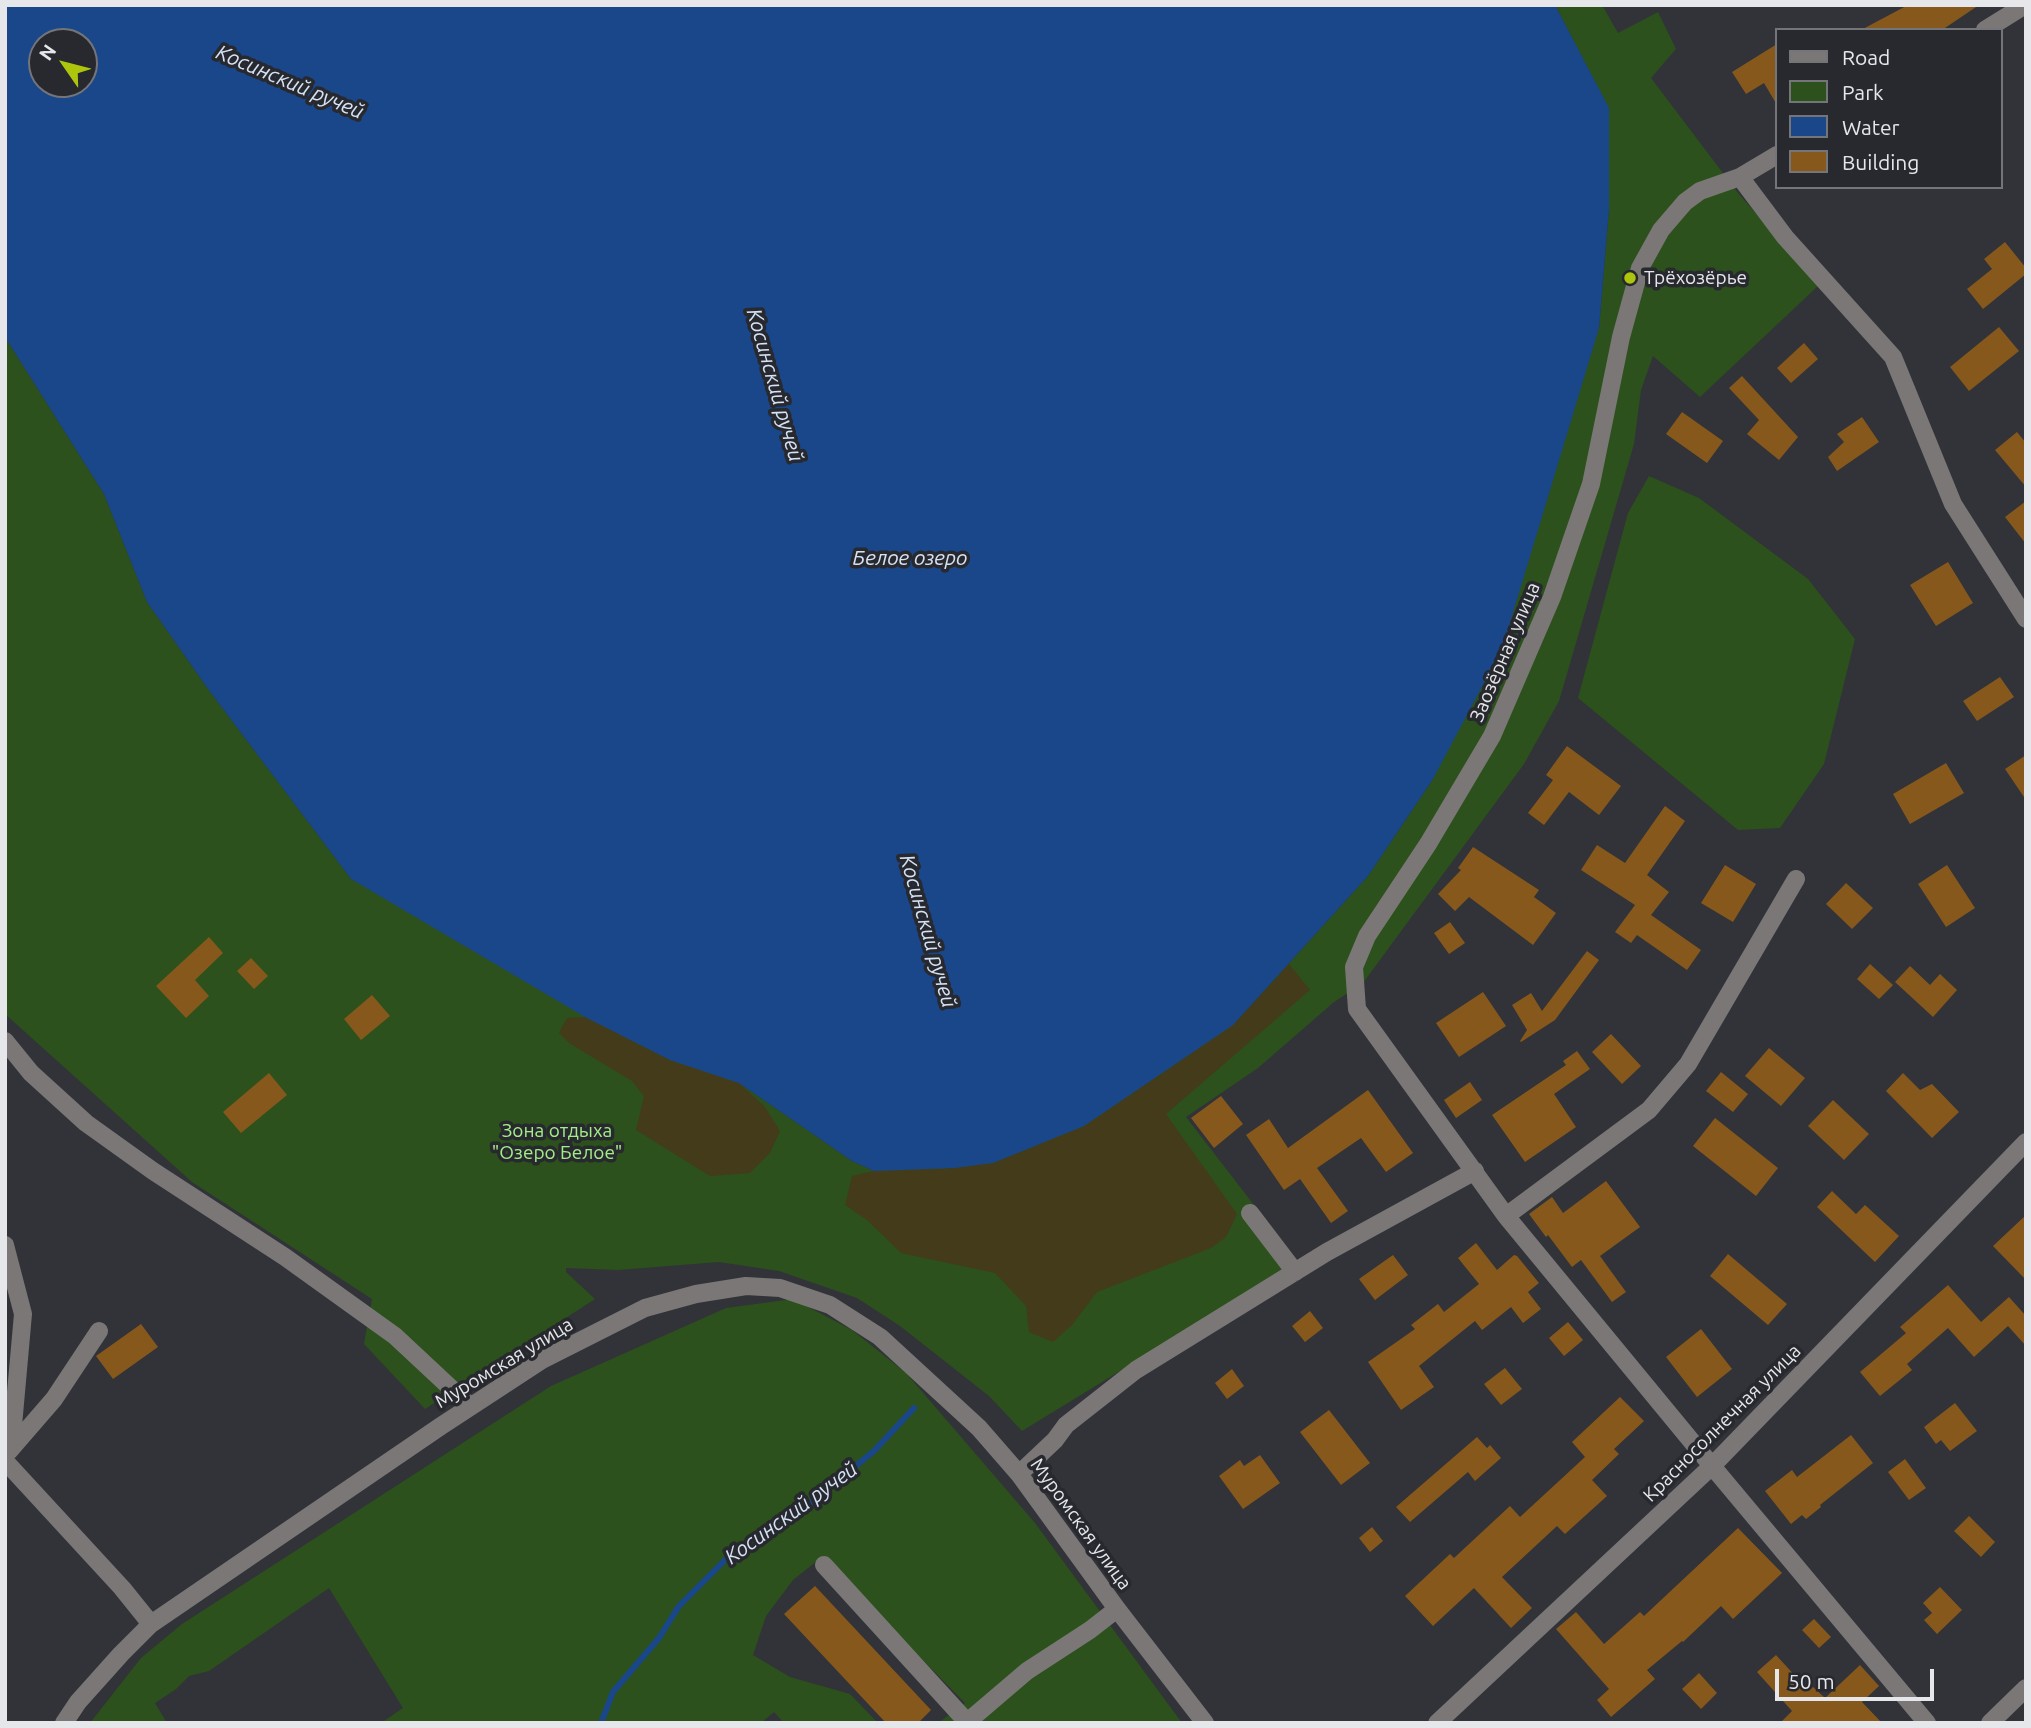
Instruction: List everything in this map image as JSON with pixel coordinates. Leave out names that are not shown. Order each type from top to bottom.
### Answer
[{"type":"street","points":[[1988,28],[2025,5]]},
{"type":"street","name":"Заозёрная улица","points":[[1776,156],[1740,177],[1700,191],[1685,202],[1661,230],[1640,268],[1620,337],[1591,484],[1552,597],[1492,736],[1429,844],[1367,936],[1354,967],[1357,1009],[1506,1216],[1927,1723]]},
{"type":"street","points":[[1740,177],[1784,237],[1892,357],[1954,504],[2026,619]]},
{"type":"street","points":[[1506,1216],[1649,1110],[1688,1063],[1796,879]]},
{"type":"street","points":[[5,1041],[31,1073],[86,1123],[383,1328],[470,1406]]},
{"type":"street","name":"Красносолнечная улица","points":[[1437,1723],[1712,1466],[2026,1142]]},
{"type":"street","points":[[1019,1474],[1055,1440],[1066,1425],[1136,1370],[1327,1252],[1475,1171]]},
{"type":"street","points":[[1250,1213],[1295,1272]]},
{"type":"street","points":[[5,1245],[23,1314],[7,1455],[151,1624]]},
{"type":"street","name":"Муромская улица","points":[[64,1723],[104,1673],[151,1624],[470,1406],[542,1360],[645,1308],[696,1294],[746,1286],[780,1288],[830,1305],[880,1337],[979,1428],[1019,1474],[1117,1609],[1205,1723]]},
{"type":"street","points":[[7,1455],[54,1399],[99,1331]]},
{"type":"street","points":[[824,1565],[967,1723],[1027,1671],[1117,1609]]},
{"type":"street","points":[[1990,1723],[2026,1688]]},
{"type":"green space","name":"Зона отдыха \"Озеро Белое\"","points":[[1555,5],[1602,5],[1618,33],[1658,12],[1676,49],[1651,78],[1738,193],[1819,285],[1700,397],[1653,356],[1641,390],[1634,444],[1559,701],[1524,764],[1363,983],[1334,1002],[1258,1068],[1186,1117],[1298,1262],[1022,1431],[989,1396],[900,1326],[857,1298],[779,1271],[719,1262],[618,1270],[566,1268],[566,1272],[595,1299],[425,1409],[364,1344],[372,1299],[192,1182],[5,1014],[5,337],[104,494],[147,602],[208,689],[351,879],[739,1083],[852,1161],[874,1171],[1233,1025],[1368,876],[1433,779],[1599,328],[1609,209],[1609,109]]},
{"type":"green space","points":[[1649,476],[1699,498],[1808,579],[1855,639],[1824,764],[1780,828],[1738,830],[1578,698],[1628,513]]},
{"type":"green space","points":[[793,1299],[852,1330],[906,1373],[1035,1523],[1182,1723],[938,1723],[965,1703],[822,1557],[793,1580],[766,1616],[753,1655],[790,1677],[850,1694],[878,1723],[784,1723],[774,1712],[761,1723],[381,1723],[403,1708],[329,1588],[209,1671],[189,1676],[155,1703],[167,1723],[90,1723],[141,1658],[182,1624],[551,1386],[726,1308]]},
{"type":"sand","points":[[1289,964],[1310,990],[1166,1114],[1237,1214],[1226,1237],[1211,1248],[1097,1292],[1072,1325],[1053,1342],[1029,1332],[1026,1306],[995,1273],[901,1253],[867,1220],[845,1205],[852,1176],[874,1171],[954,1168],[993,1163],[1084,1126],[1233,1025]]},
{"type":"sand","points":[[585,1017],[670,1060],[739,1083],[765,1107],[780,1131],[770,1153],[750,1173],[710,1176],[636,1130],[644,1096],[632,1081],[569,1043],[559,1033],[567,1018]]},
{"type":"water","name":"Белое озеро","points":[[5,5],[1555,5],[1609,108],[1609,209],[1599,328],[1502,649],[1433,779],[1368,876],[1233,1025],[1084,1126],[993,1163],[954,1168],[874,1171],[852,1161],[739,1083],[670,1060],[585,1017],[351,879],[208,689],[147,602],[104,494],[5,337]]},
{"type":"building","points":[[1908,5],[1979,5],[1945,28],[1865,28]]},
{"type":"building","points":[[1776,45],[1776,103],[1764,83],[1746,94],[1732,72]]},
{"type":"building","points":[[2005,242],[2026,268],[2026,274],[1983,309],[1967,289],[1992,269],[1984,259]]},
{"type":"building","points":[[1999,327],[2019,351],[1969,391],[1950,367]]},
{"type":"building","points":[[1804,343],[1818,359],[1791,383],[1777,368]]},
{"type":"building","points":[[1742,376],[1798,437],[1779,460],[1747,434],[1759,420],[1729,388]]},
{"type":"building","points":[[1682,412],[1723,441],[1707,463],[1666,434]]},
{"type":"building","points":[[1862,417],[1879,442],[1837,471],[1828,457],[1844,442],[1837,434]]},
{"type":"building","points":[[2017,432],[2026,443],[2026,487],[1995,450]]},
{"type":"building","points":[[2026,501],[2026,544],[2005,517]]},
{"type":"building","points":[[1948,562],[1973,603],[1936,626],[1910,585]]},
{"type":"building","points":[[2000,677],[2014,697],[1977,721],[1963,701]]},
{"type":"building","points":[[1567,746],[1621,786],[1599,815],[1569,792],[1544,825],[1528,813],[1553,780],[1546,775]]},
{"type":"building","points":[[2026,755],[2026,800],[2005,769]]},
{"type":"building","points":[[1946,763],[1964,793],[1910,824],[1893,794]]},
{"type":"building","points":[[1665,806],[1685,821],[1647,875],[1669,892],[1651,915],[1701,950],[1687,970],[1637,935],[1631,943],[1615,932],[1635,905],[1581,870],[1597,845],[1625,863]]},
{"type":"building","points":[[1473,847],[1539,890],[1534,897],[1556,913],[1533,945],[1469,897],[1455,911],[1438,894],[1461,870],[1458,868]]},
{"type":"building","points":[[1725,865],[1756,884],[1733,922],[1701,903]]},
{"type":"building","points":[[1947,865],[1975,908],[1946,927],[1918,884]]},
{"type":"building","points":[[1846,883],[1873,908],[1852,929],[1826,904]]},
{"type":"building","points":[[1450,922],[1465,943],[1449,954],[1434,933]]},
{"type":"building","points":[[209,937],[223,953],[195,980],[209,996],[186,1018],[156,986]]},
{"type":"building","points":[[1587,951],[1599,960],[1555,1020],[1521,1042],[1527,1030],[1512,1005],[1531,993],[1542,1011]]},
{"type":"building","points":[[251,958],[268,976],[254,989],[237,971]]},
{"type":"building","points":[[1870,964],[1893,985],[1879,999],[1857,979]]},
{"type":"building","points":[[1910,966],[1930,985],[1940,974],[1957,990],[1933,1017],[1895,982]]},
{"type":"building","points":[[1483,992],[1506,1026],[1459,1057],[1436,1023]]},
{"type":"building","points":[[372,995],[390,1016],[361,1040],[344,1019]]},
{"type":"building","points":[[1611,1034],[1641,1066],[1622,1084],[1592,1052]]},
{"type":"building","points":[[1769,1048],[1805,1078],[1781,1106],[1745,1076]]},
{"type":"building","points":[[1577,1051],[1590,1069],[1554,1094],[1576,1127],[1525,1162],[1492,1115],[1566,1065],[1563,1061]]},
{"type":"building","points":[[1721,1072],[1748,1094],[1733,1112],[1706,1091]]},
{"type":"building","points":[[269,1073],[287,1095],[241,1133],[223,1112]]},
{"type":"building","points":[[1903,1073],[1920,1090],[1932,1084],[1959,1112],[1932,1138],[1886,1091]]},
{"type":"building","points":[[1470,1082],[1482,1100],[1456,1118],[1444,1100]]},
{"type":"building","points":[[1368,1090],[1413,1153],[1386,1172],[1361,1138],[1317,1168],[1348,1211],[1331,1223],[1300,1179],[1284,1190],[1246,1135],[1269,1119],[1288,1148]]},
{"type":"building","points":[[1221,1096],[1243,1124],[1214,1148],[1191,1118]]},
{"type":"building","points":[[1833,1100],[1869,1134],[1844,1160],[1808,1126]]},
{"type":"building","points":[[1715,1118],[1778,1168],[1756,1196],[1693,1146]]},
{"type":"building","points":[[1606,1181],[1640,1227],[1600,1256],[1626,1292],[1612,1302],[1581,1260],[1572,1267],[1529,1214],[1552,1197],[1563,1213]]},
{"type":"building","points":[[1832,1191],[1856,1214],[1865,1205],[1899,1236],[1875,1262],[1817,1207]]},
{"type":"building","points":[[2026,1215],[2026,1280],[1993,1246]]},
{"type":"building","points":[[1476,1243],[1497,1270],[1514,1255],[1517,1256],[1539,1283],[1528,1292],[1541,1309],[1523,1323],[1511,1307],[1482,1330],[1475,1321],[1419,1366],[1434,1387],[1401,1410],[1368,1362],[1415,1329],[1411,1325],[1438,1304],[1444,1312],[1479,1284],[1458,1258]]},
{"type":"building","points":[[1728,1254],[1787,1304],[1768,1325],[1710,1276]]},
{"type":"building","points":[[1393,1255],[1408,1275],[1375,1300],[1359,1279]]},
{"type":"building","points":[[1948,1285],[1981,1322],[2009,1297],[2026,1316],[2026,1346],[2008,1326],[1974,1357],[1948,1328],[1907,1364],[1912,1370],[1880,1396],[1860,1372],[1906,1333],[1900,1327]]},
{"type":"building","points":[[1310,1311],[1323,1328],[1305,1342],[1292,1326]]},
{"type":"building","points":[[1568,1322],[1583,1340],[1564,1356],[1549,1338]]},
{"type":"building","points":[[141,1324],[158,1347],[113,1379],[96,1356]]},
{"type":"building","points":[[1701,1329],[1732,1369],[1697,1397],[1666,1357]]},
{"type":"building","points":[[1505,1368],[1522,1389],[1501,1405],[1484,1384]]},
{"type":"building","points":[[1232,1369],[1244,1386],[1227,1399],[1215,1383]]},
{"type":"building","points":[[1620,1397],[1644,1421],[1614,1449],[1619,1454],[1592,1480],[1607,1496],[1565,1534],[1557,1526],[1502,1577],[1532,1608],[1511,1628],[1474,1588],[1433,1626],[1405,1596],[1450,1554],[1454,1558],[1510,1506],[1520,1517],[1585,1457],[1572,1442]]},
{"type":"building","points":[[1955,1403],[1977,1431],[1950,1451],[1941,1440],[1936,1444],[1924,1427]]},
{"type":"building","points":[[1329,1410],[1370,1463],[1341,1485],[1300,1432]]},
{"type":"building","points":[[1851,1435],[1873,1463],[1806,1519],[1802,1515],[1791,1524],[1765,1491],[1792,1470],[1797,1477]]},
{"type":"building","points":[[1477,1437],[1487,1448],[1490,1445],[1501,1458],[1475,1481],[1468,1472],[1410,1522],[1396,1507]]},
{"type":"building","points":[[1260,1455],[1280,1483],[1243,1509],[1219,1476],[1240,1460],[1244,1466]]},
{"type":"building","points":[[1905,1459],[1926,1488],[1909,1500],[1888,1472]]},
{"type":"building","points":[[1969,1516],[1995,1542],[1981,1557],[1954,1531]]},
{"type":"building","points":[[1372,1527],[1383,1541],[1370,1552],[1359,1538]]},
{"type":"building","points":[[1738,1528],[1782,1573],[1733,1619],[1721,1606],[1683,1642],[1647,1670],[1655,1679],[1611,1717],[1597,1700],[1609,1689],[1556,1629],[1576,1612],[1604,1644],[1640,1612],[1644,1616]]},
{"type":"building","points":[[815,1586],[931,1710],[918,1723],[886,1723],[784,1614]]},
{"type":"building","points":[[1940,1587],[1962,1610],[1937,1634],[1924,1620],[1932,1613],[1923,1603]]},
{"type":"building","points":[[1814,1619],[1831,1637],[1819,1648],[1802,1630]]},
{"type":"building","points":[[1776,1655],[1809,1691],[1813,1687],[1825,1698],[1860,1665],[1879,1686],[1862,1702],[1882,1723],[1780,1723],[1792,1711],[1757,1672]]},
{"type":"building","points":[[1699,1673],[1717,1693],[1701,1709],[1682,1689]]},
{"type":"waterway","name":"Косинский ручей","points":[[601,1723],[613,1692],[659,1638],[679,1606],[735,1550],[802,1510],[874,1451],[914,1408]]},
{"type":"place","name":"Трёхозёрье","points":[[1630,278]]}]
